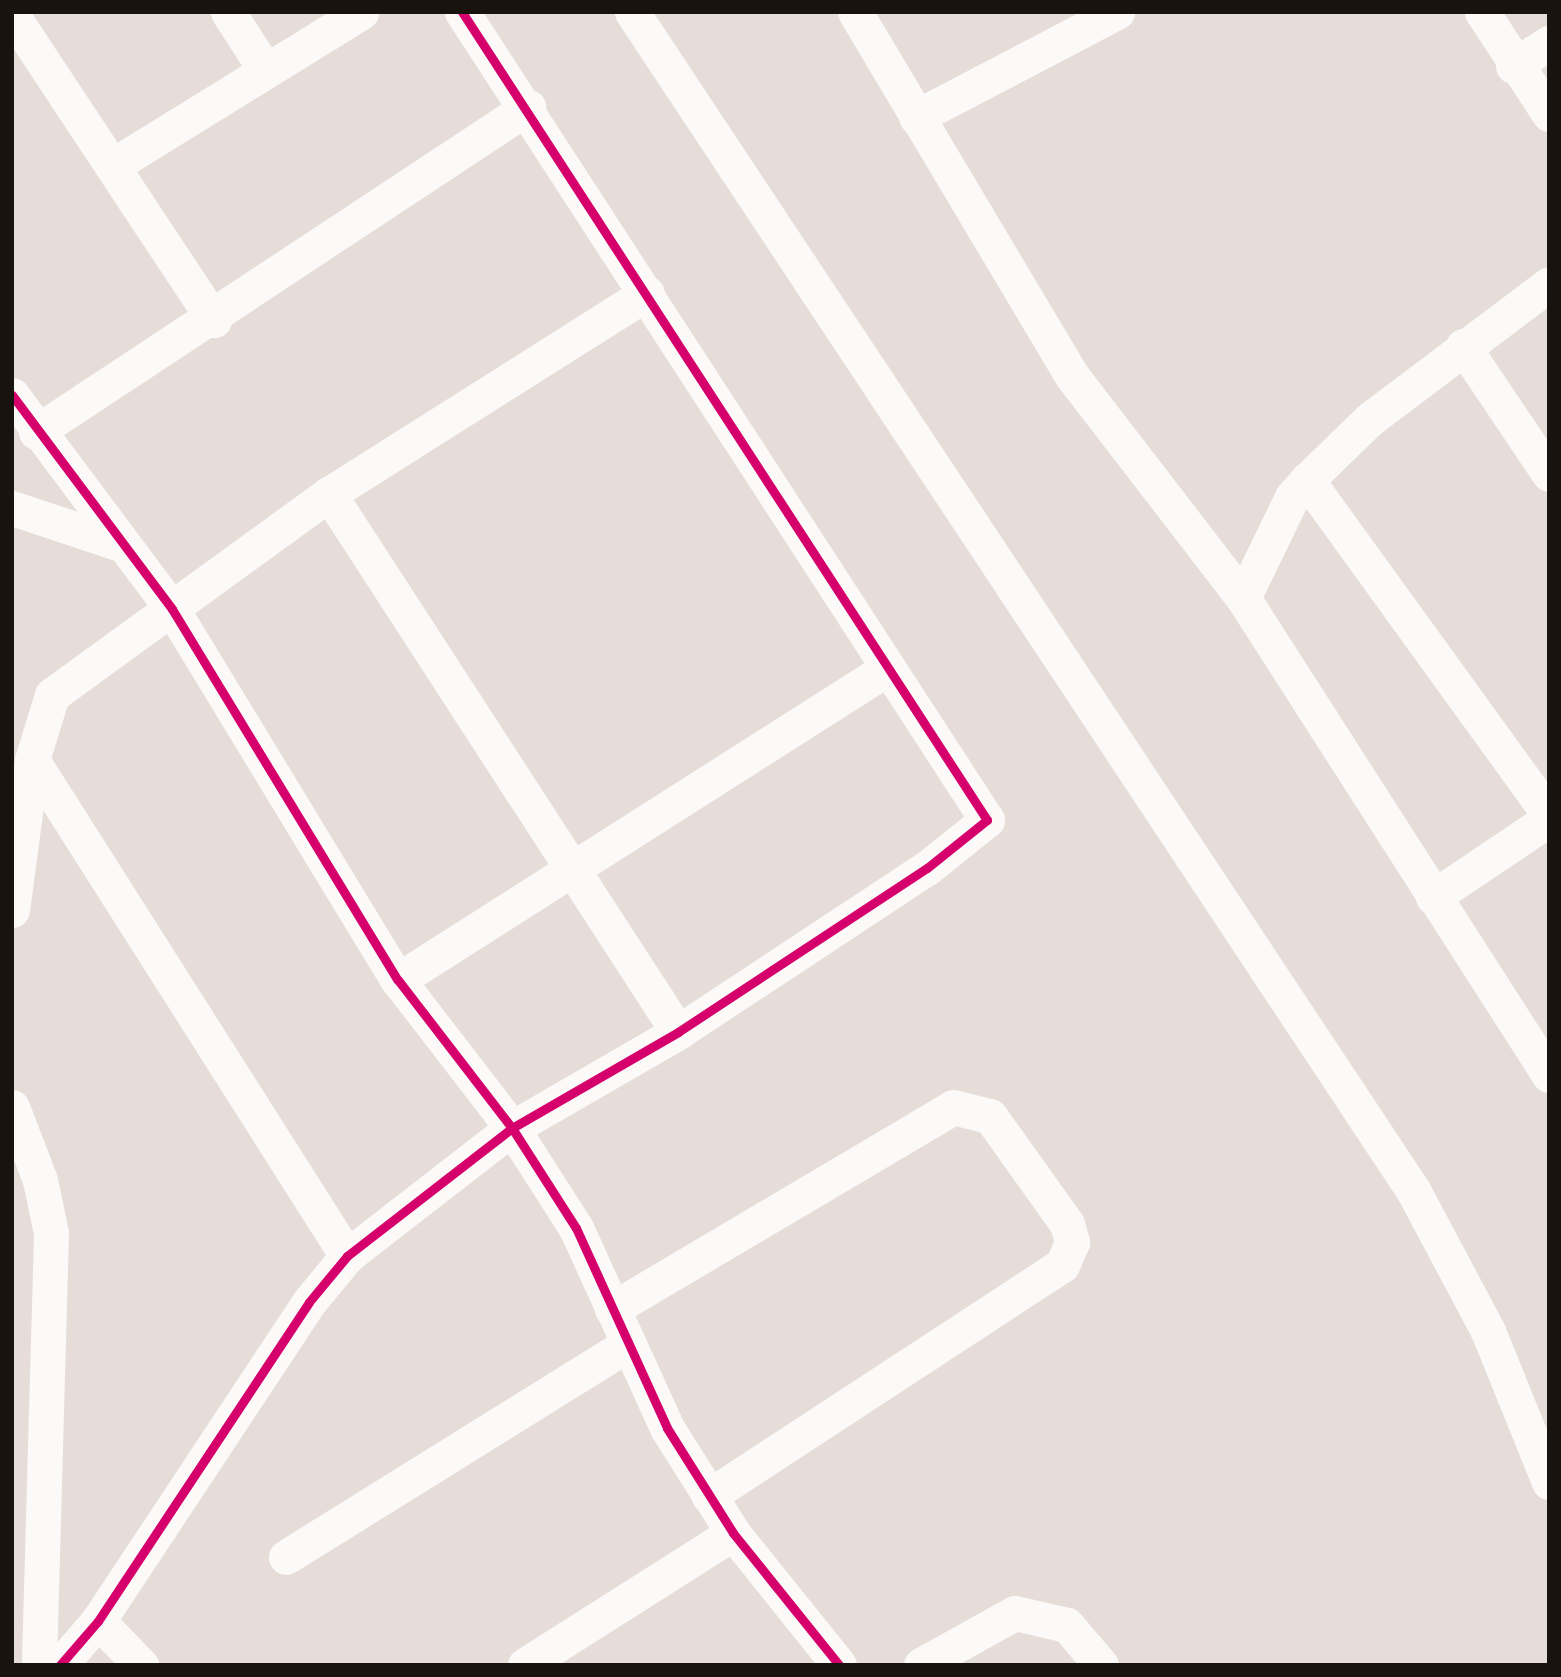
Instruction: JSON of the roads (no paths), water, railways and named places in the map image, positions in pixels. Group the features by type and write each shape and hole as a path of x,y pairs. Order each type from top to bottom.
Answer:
{"street":[{"path":"228,12 264,68"},
{"path":"112,166 264,68 361,12"},
{"path":"60,1665 98,1621 309,1302 347,1256 512,1128 678,1032 927,868 987,820 528,107 462,12"},
{"path":"632,12 1413,1190 1488,1331 1549,1482"},
{"path":"855,12 1072,376 1242,598 1547,1070"},
{"path":"916,117 1117,12"},
{"path":"1482,12 1513,66 1549,114"},
{"path":"12,15 214,320"},
{"path":"1513,66 1549,43"},
{"path":"36,432 214,320 528,107"},
{"path":"1242,598 1292,497 1307,480 1370,419 1463,346 1549,284"},
{"path":"12,910 32,760 52,695 329,494 647,293"},
{"path":"1463,346 1549,474"},
{"path":"12,395 36,432 172,609 398,980 512,1128 576,1228 667,1428 733,1532 839,1665"},
{"path":"1307,480 1549,817 1433,897"},
{"path":"329,494 678,1032"},
{"path":"12,508 123,545"},
{"path":"398,980 574,872 888,668"},
{"path":"32,760 347,1256"},
{"path":"12,1107 40,1180 51,1233 39,1665"},
{"path":"612,1309 953,1107 990,1116 1068,1224 1072,1242 1062,1265 709,1496"},
{"path":"286,1557 628,1344"},
{"path":"525,1665 733,1532"},
{"path":"920,1665 1015,1613 1067,1625 1101,1665"},
{"path":"98,1621 141,1665"}]}
